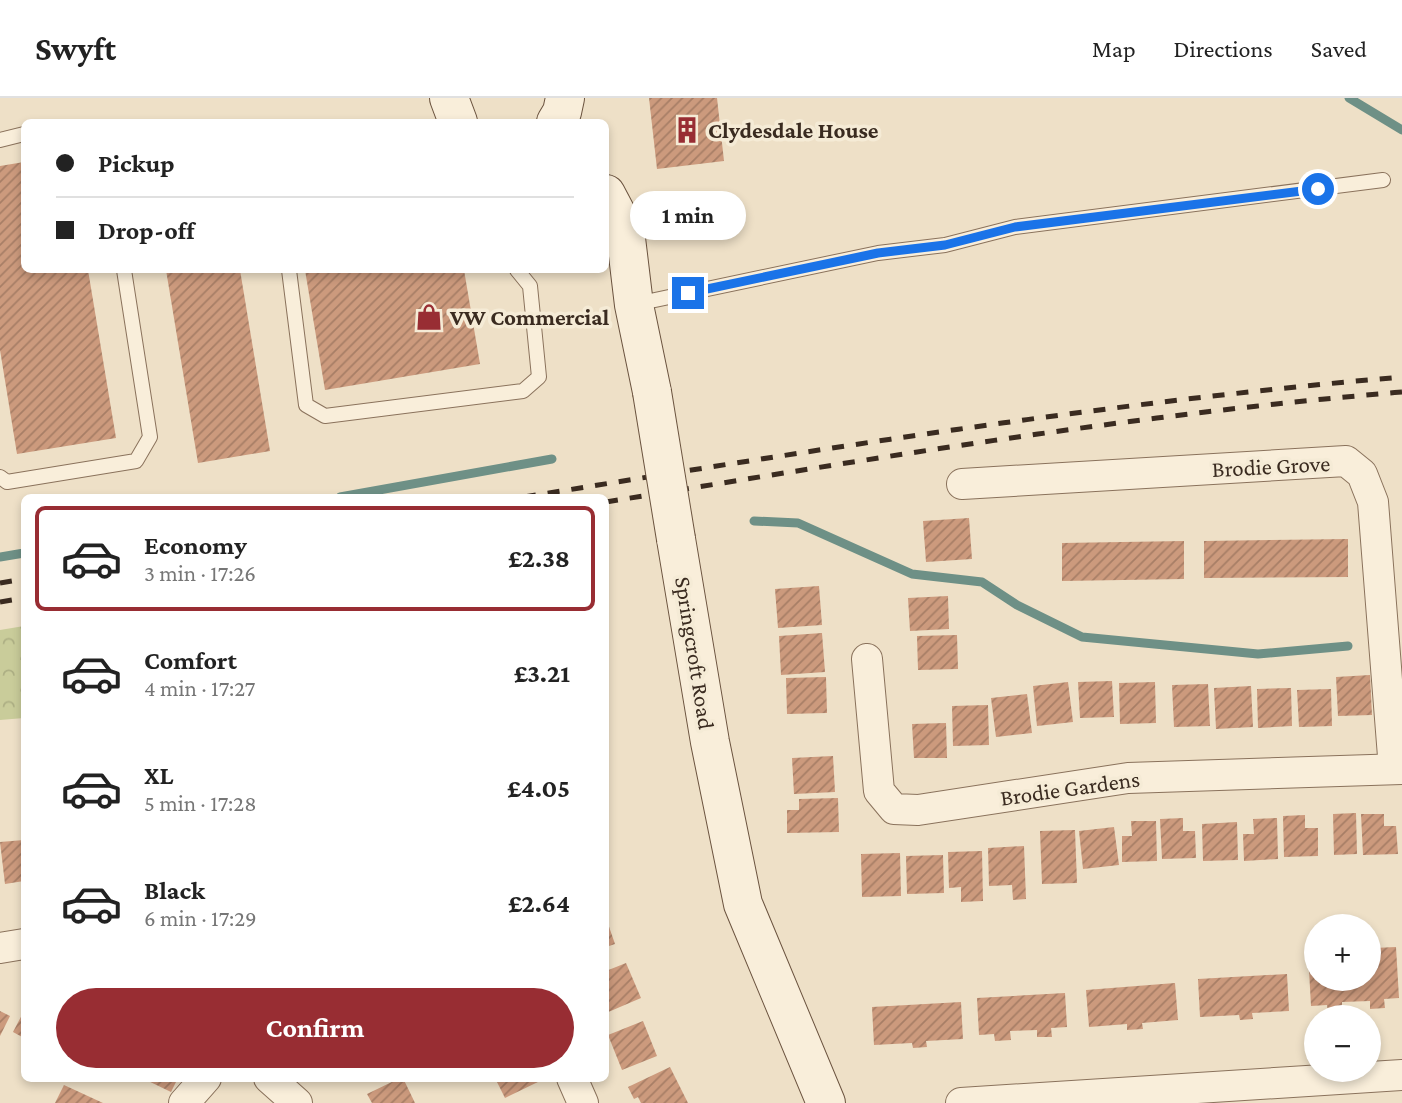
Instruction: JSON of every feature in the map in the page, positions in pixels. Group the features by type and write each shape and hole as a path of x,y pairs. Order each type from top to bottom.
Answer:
{"street":[{"path":"449,98 457,119"},
{"name":"Springcroft Road","path":"609,200 625,230 634,305 652,392 710,742 743,905 825,1103"},
{"name":"Brodie Grove","path":"962,484 1346,461 1362,474 1373,502 1398,769"},
{"name":"Brodie Gardens","path":"867,659 879,791 894,809 918,810 1128,778 1398,769"},
{"path":"0,948 21,944"},
{"path":"961,1103 1199,1095 1402,1075"},
{"path":"184,1103 202,1082"},
{"path":"273,1082 296,1103"},
{"path":"574,1082 583,1103"}],"lane":[{"path":"0,139 21,135"},
{"path":"634,305 878,253 945,245 1015,227 1383,180"},
{"path":"0,477 7,482 136,461 149,437 124,273"},
{"path":"289,273 306,405 324,416 523,391 539,377 530,286 519,273"}],"green space":[{"path":"21,626 21,718 0,720 0,630"}],"building":[{"name":"Clydesdale House","path":"649,98 717,98 724,161 657,169"},
{"path":"21,162 21,273 88,273 116,438 17,454 0,350 0,166"},
{"path":"166,273 240,273 270,451 198,463"},
{"path":"306,273 465,273 480,364 325,390"},
{"path":"969,518 972,559 926,562 923,521"},
{"path":"1348,539 1348,577 1204,578 1204,541"},
{"path":"1184,541 1184,579 1062,581 1062,543"},
{"path":"819,586 822,625 778,628 775,589"},
{"path":"948,596 949,629 910,631 908,598"},
{"path":"822,633 825,672 781,675 779,636"},
{"path":"957,635 958,669 918,670 917,636"},
{"path":"1370,675 1372,715 1338,716 1336,677"},
{"path":"826,677 827,713 787,714 786,678"},
{"path":"1112,681 1114,717 1080,718 1078,682"},
{"path":"1068,682 1073,722 1037,726 1033,686"},
{"path":"1155,682 1156,723 1120,724 1119,683"},
{"path":"1208,684 1210,726 1174,727 1172,685"},
{"path":"1251,686 1253,727 1216,729 1214,688"},
{"path":"1291,688 1292,726 1258,728 1257,689"},
{"path":"1331,689 1332,726 1299,727 1297,690"},
{"path":"1027,694 1032,733 996,737 991,698"},
{"path":"988,705 989,745 953,746 952,706"},
{"path":"946,723 947,758 914,758 912,724"},
{"path":"833,756 835,792 794,794 792,758"},
{"path":"838,798 839,832 787,833 787,810 799,810 799,799"},
{"path":"1356,813 1357,854 1334,855 1333,814"},
{"path":"1361,814 1384,814 1384,826 1396,826 1398,854 1363,855"},
{"path":"1305,815 1305,828 1318,828 1318,856 1284,857 1283,816"},
{"path":"1183,818 1183,831 1195,831 1196,858 1162,859 1160,819"},
{"path":"1277,818 1278,859 1244,861 1243,834 1254,834 1253,819"},
{"path":"1131,821 1156,821 1157,861 1122,862 1122,836 1132,836"},
{"path":"1237,822 1238,860 1203,861 1202,824"},
{"path":"1114,827 1119,865 1083,869 1079,831"},
{"path":"1075,830 1077,883 1042,884 1040,831"},
{"path":"21,840 21,881 5,884 0,842"},
{"path":"1024,846 1026,899 1013,900 1012,885 989,886 988,848"},
{"path":"982,851 983,901 961,902 961,887 949,888 948,852"},
{"path":"900,853 901,896 862,897 861,854"},
{"path":"943,855 944,893 907,894 906,856"},
{"path":"609,927 615,944 609,946"},
{"path":"1396,947 1399,998 1384,999 1385,1008 1381,1008 1381,1005 1370,1005 1370,1001 1311,1005 1310,991 1381,991 1381,948"},
{"path":"626,963 641,998 609,1012 609,970"},
{"path":"1287,974 1289,1011 1252,1013 1253,1019 1240,1020 1239,1015 1200,1017 1198,979"},
{"path":"1175,983 1178,1020 1142,1023 1143,1029 1127,1030 1127,1024 1089,1027 1086,990"},
{"path":"1065,993 1067,1027 1051,1028 1052,1037 1037,1037 1037,1030 1010,1031 1011,1040 995,1041 994,1034 979,1035 977,998"},
{"path":"961,1002 963,1039 926,1041 927,1047 913,1048 912,1043 874,1045 872,1007"},
{"path":"0,1011 10,1016 0,1036"},
{"path":"21,1017 21,1036 13,1032"},
{"path":"643,1021 657,1056 622,1070 609,1035"},
{"path":"670,1067 688,1103 641,1103 638,1097 634,1099 628,1087"},
{"path":"150,1082 176,1082 171,1092"},
{"path":"392,1082 405,1082 415,1103 372,1103 367,1094"},
{"path":"497,1082 538,1082 505,1098"},
{"path":"64,1085 103,1103 55,1103"}],"waterway":[{"path":"1349,98 1402,130"},
{"path":"357,494 552,459"},
{"path":"754,521 798,523 912,574 982,582 1017,605 1082,637 1258,654 1348,646"},
{"path":"0,557 21,554"}],"railway":[{"path":"543,494 852,445 1072,414 1292,387 1402,377"},
{"path":"609,502 1102,425 1402,392"},
{"path":"0,583 21,580"},
{"path":"0,602 21,598"}],"place":[{"name":"Clydesdale House","path":"687,130"},
{"name":"VW Commercial","path":"429,317"}],"route":[{"path":"688,293 878,253 945,245 1015,227 1318,189"}]}
